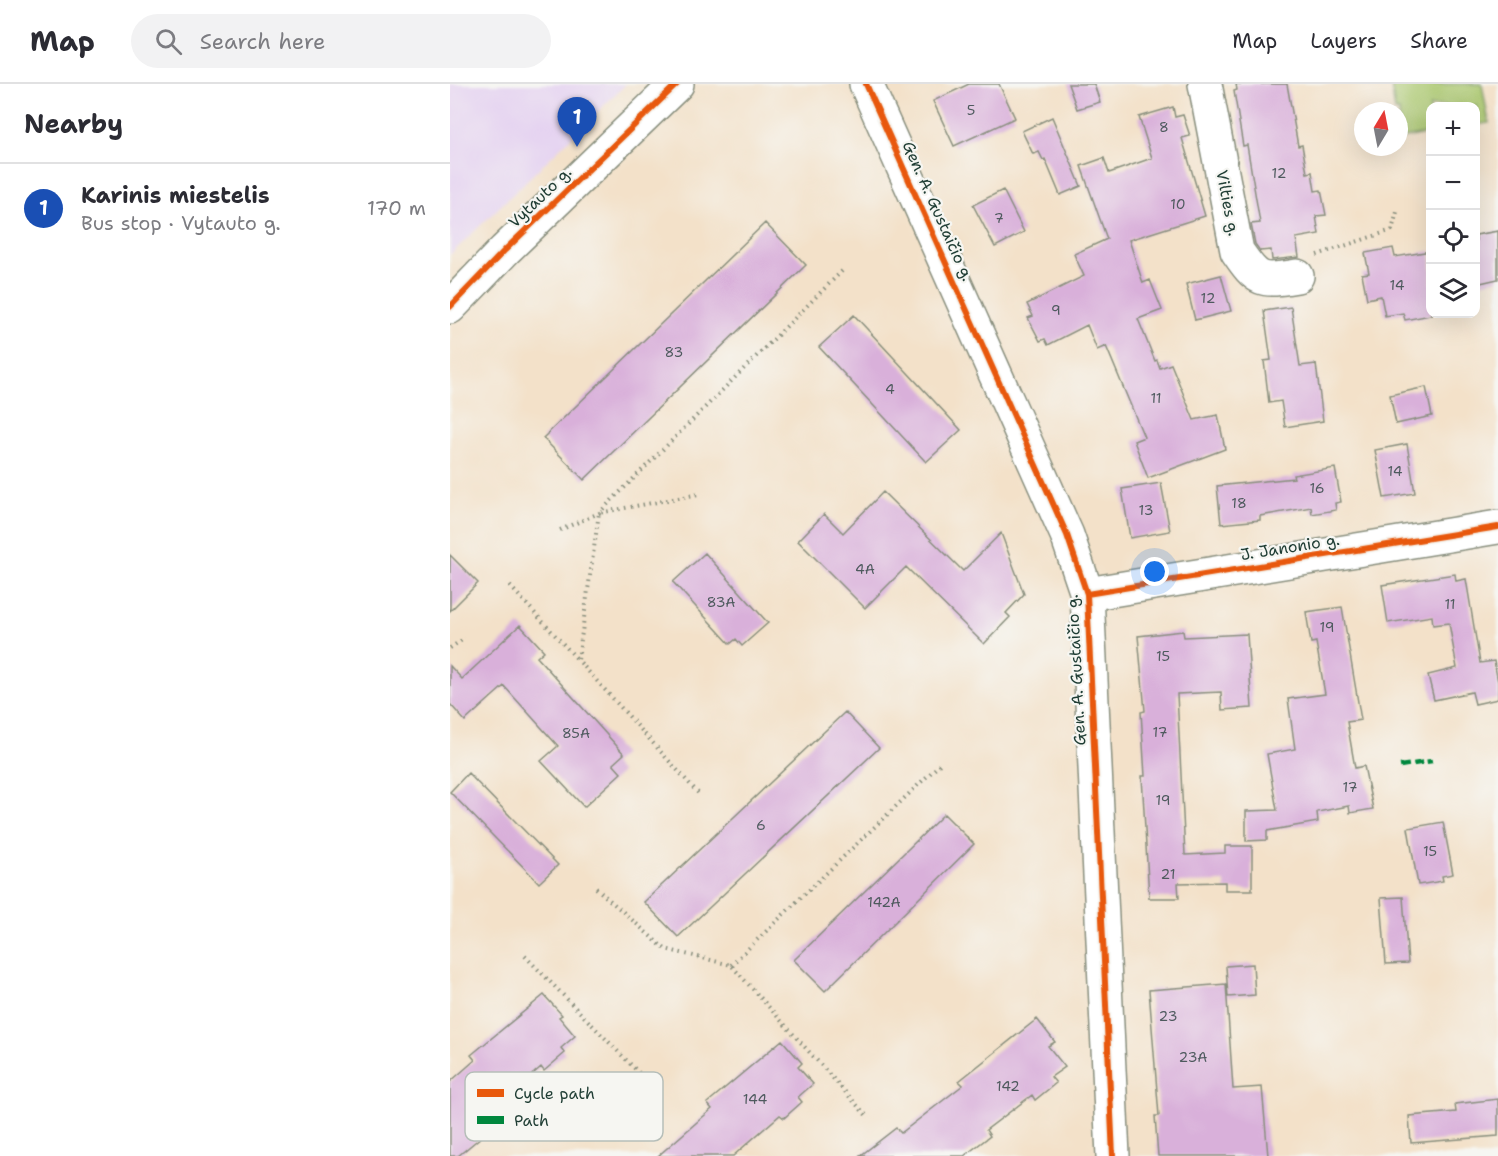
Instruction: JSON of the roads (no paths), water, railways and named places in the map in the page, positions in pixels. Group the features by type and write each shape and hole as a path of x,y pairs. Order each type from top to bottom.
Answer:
{"street":[{"name":"Vytauto g.","path":"450,307 505,250 677,84"},
{"name":"Gen. A. Gustaičio g.","path":"866,84 1068,535 1087,594 1113,1156"},
{"name":"Vilties g.","path":"1205,84 1237,251 1252,274 1270,280 1297,276"},
{"name":"J. Janonio g.","path":"1087,594 1498,527"}],"place":[{"name":"Karinis miestelis","path":"577,147"}]}
